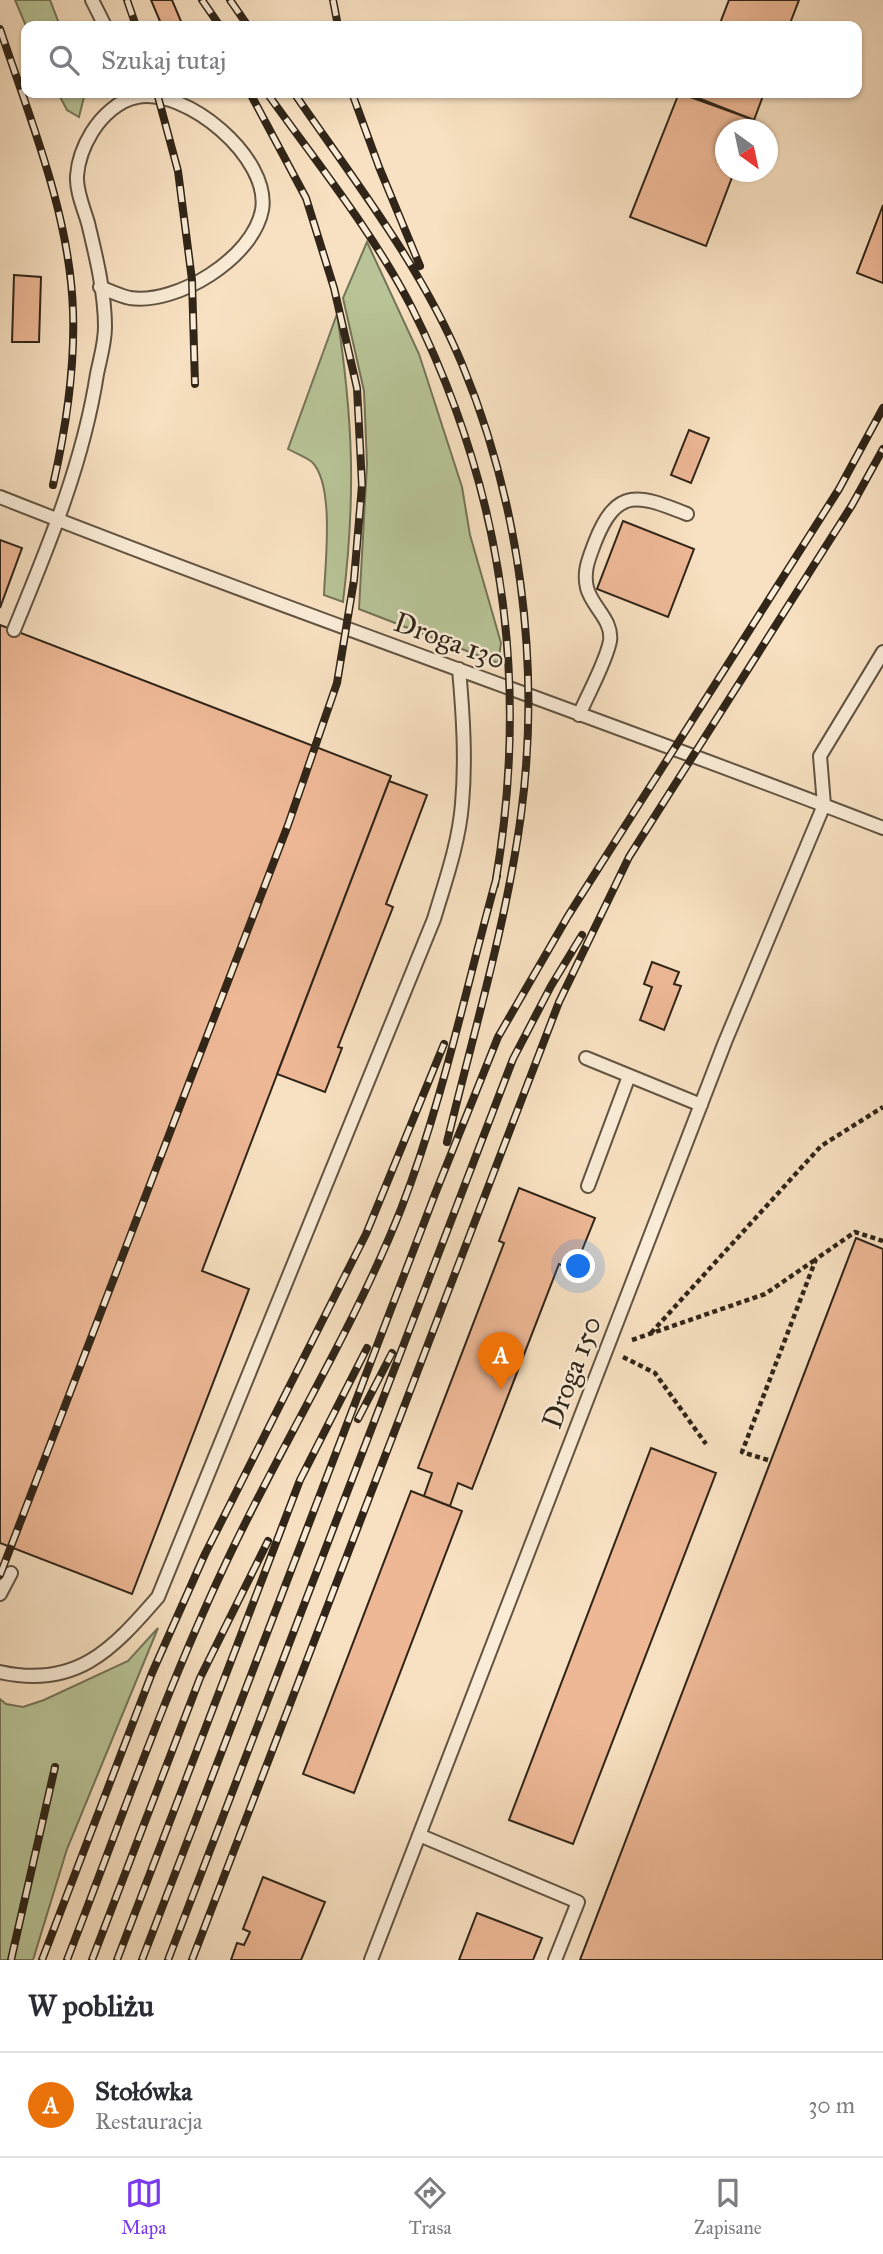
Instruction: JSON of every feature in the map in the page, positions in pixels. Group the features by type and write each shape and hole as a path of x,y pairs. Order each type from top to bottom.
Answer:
{"lane":[{"path":"92,0 102,21"},
{"path":"13,631 59,520 90,421 105,328 96,255 77,179 80,157 92,131 113,108 131,98"},
{"path":"100,288 131,298 160,296 192,287 222,266 247,239 262,209 257,176 240,149 215,124 192,110 157,98"},
{"name":"Droga 130","path":"0,497 221,584 459,669 883,828"},
{"path":"579,715 610,640 609,623 595,607 587,588 585,568 603,522 622,502 633,498 646,498 687,514"},
{"path":"824,805 820,756 883,652"},
{"path":"0,1672 40,1679 82,1667 125,1634 158,1597 434,919 452,860 462,806 465,742 459,669"},
{"name":"Droga 150","path":"371,1960 701,1105 824,805"},
{"path":"586,1058 701,1105"},
{"path":"588,1186 629,1076"},
{"path":"0,1594 11,1573"},
{"path":"419,1835 578,1902 555,1960"}],"path":[{"path":"651,1333 821,1146 883,1107"},
{"path":"606,1349 765,1294 855,1232 883,1241"},
{"path":"768,1460 741,1452 816,1259"},
{"path":"606,1349 655,1373 706,1444"}],"green space":[{"path":"15,0 50,0 58,21 24,21"},
{"path":"61,98 84,98 79,117 67,110"},
{"path":"367,242 419,354 462,487 470,535 501,643 498,663 359,609 367,464 364,391 343,298"},
{"path":"337,314 347,388 351,458 350,527 343,602 324,595 327,526 324,488 319,473 312,462 288,449"},
{"path":"158,1628 67,1849 33,1960 0,1960 0,1699 6,1704 23,1707 44,1700 128,1661"}],"building":[{"path":"151,0 172,0 181,21 160,21"},
{"path":"729,0 799,0 791,21 721,21"},
{"path":"677,98 693,98 751,119 715,119 715,182 730,182 706,246 630,217"},
{"path":"698,98 762,98 754,119 751,119"},
{"path":"883,205 883,283 857,273"},
{"path":"14,275 41,277 39,342 12,342"},
{"path":"689,430 709,438 691,483 671,475"},
{"path":"623,521 694,549 668,617 597,589"},
{"path":"0,540 22,548 0,608"},
{"path":"0,625 391,776 202,1271 249,1289 132,1594 0,1543"},
{"path":"389,781 427,795 386,904 393,907 338,1047 342,1048 325,1092 277,1074"},
{"path":"652,962 679,972 674,984 681,986 664,1030 640,1020 652,987 644,984"},
{"path":"519,1188 595,1218 574,1270 559,1264 472,1489 458,1483 450,1506 424,1496 432,1473 418,1468 504,1243 499,1241"},
{"path":"856,1238 883,1249 883,1960 580,1960"},
{"path":"651,1448 716,1473 573,1844 509,1820"},
{"path":"411,1491 462,1511 354,1793 303,1774"},
{"path":"263,1877 325,1902 301,1960 231,1960 237,1943 244,1945 250,1932 243,1929"},
{"path":"477,1913 542,1938 533,1960 459,1960"}],"railway":[{"path":"127,0 134,21"},
{"path":"202,0 217,21"},
{"path":"230,0 245,21"},
{"path":"333,0 337,21"},
{"path":"0,29 21,91"},
{"path":"23,98 47,168 65,239 73,311 71,377 66,420 53,485"},
{"path":"158,98 178,171 192,280 195,384"},
{"path":"0,1575 288,825 337,683 354,580 362,485 357,388 334,288 306,198 253,98"},
{"path":"271,98 344,198 397,280 443,377 469,448 488,518 501,590 508,663 510,736 505,810 495,885"},
{"path":"298,98 407,258 462,364 499,472 521,585 528,701 527,758 521,815 498,939 447,1142"},
{"path":"354,98 420,266"},
{"path":"142,1960 435,1194 498,1037 568,916 839,489 883,408"},
{"path":"192,1960 559,1002 629,857 852,505 883,449"},
{"path":"67,1960 161,1713 202,1615 246,1522 361,1300 401,1209 442,1085 497,876"},
{"path":"168,1960 513,1059 551,986 582,935"},
{"path":"42,1960 152,1673 205,1554 366,1234 444,1044"},
{"path":"117,1960 300,1480 367,1348"},
{"path":"358,1419 392,1353"},
{"path":"92,1960 200,1678 268,1541"},
{"path":"11,1960 55,1767"}],"place":[{"name":"Stołówka","path":"501,1390"}]}
